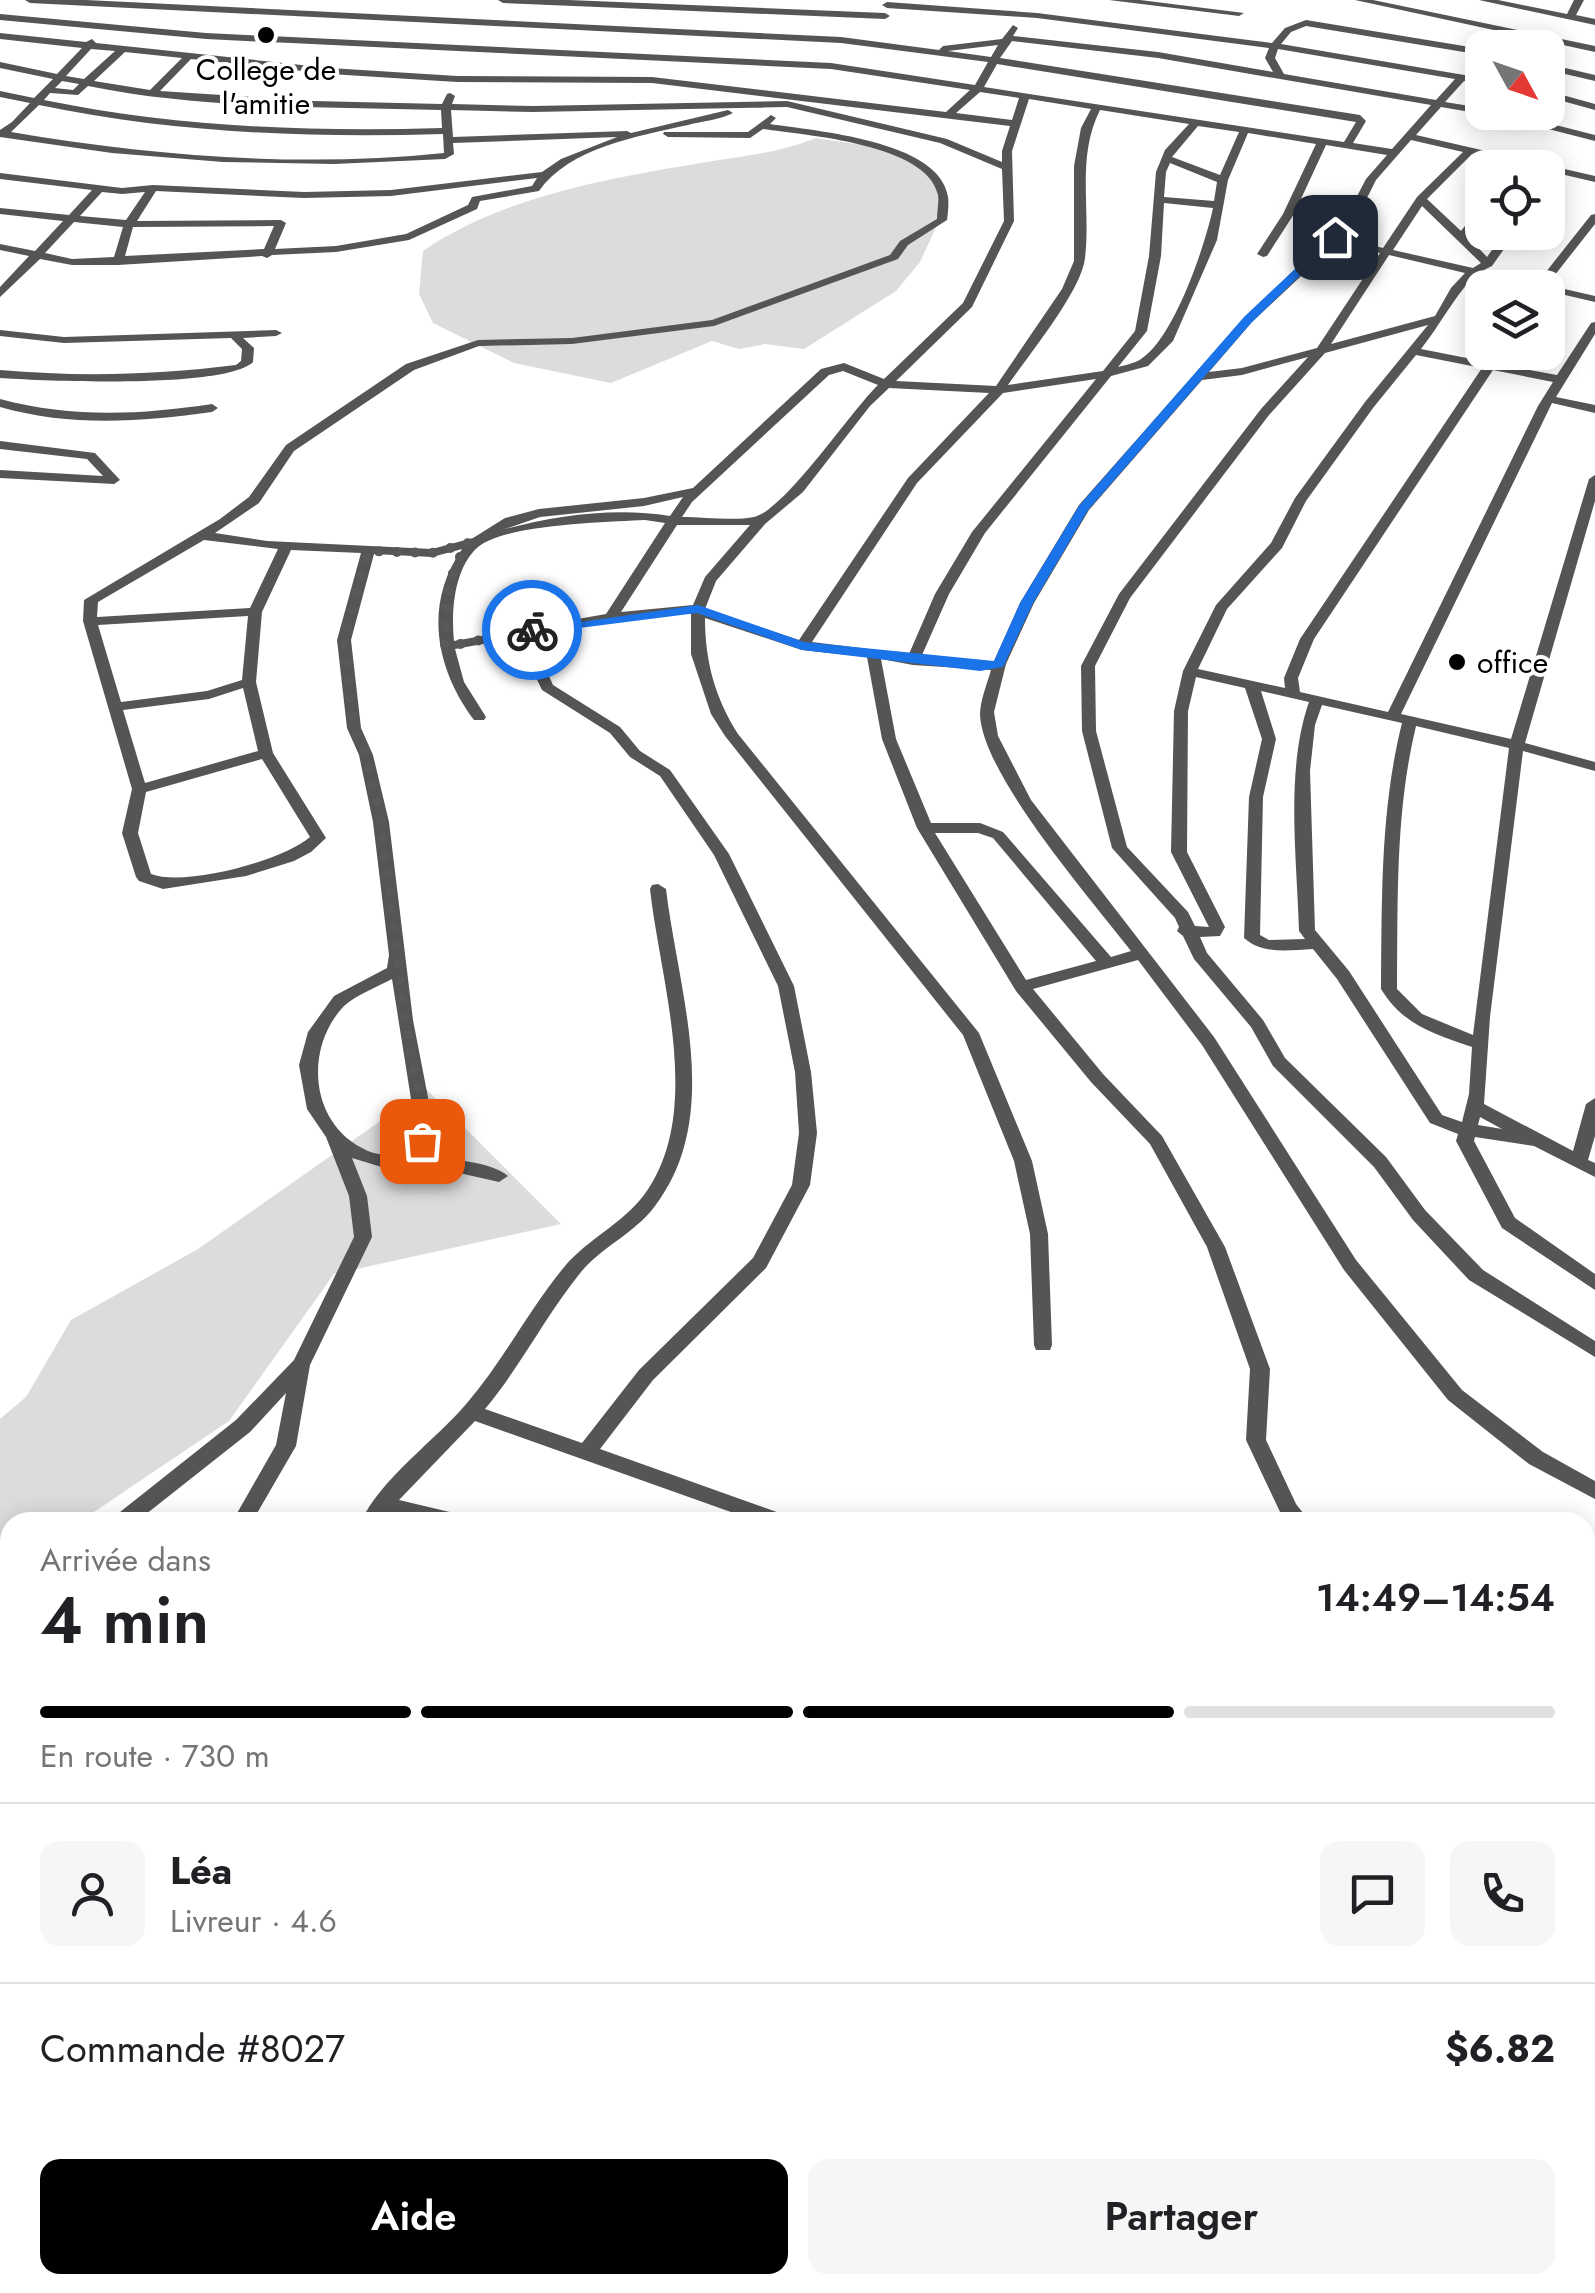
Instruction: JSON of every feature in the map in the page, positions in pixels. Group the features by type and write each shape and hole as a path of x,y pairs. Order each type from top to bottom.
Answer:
{"street":[{"path":"30,0 623,27 865,43 1356,117 1361,121 1347,145"},
{"path":"504,0 1022,6 1465,78"},
{"path":"1114,0 1239,12"},
{"path":"1360,0 1595,49"},
{"path":"1484,0 1595,22"},
{"path":"1570,17 1579,0"},
{"path":"598,79 638,2"},
{"path":"1158,55 1176,3"},
{"path":"744,61 764,5"},
{"path":"950,114 978,88 1008,39 1022,6"},
{"path":"865,43 887,7"},
{"path":"152,94 230,11"},
{"path":"0,17 206,36 831,66 1396,153"},
{"path":"1279,74 1270,58 1290,26 1316,23 1465,49"},
{"path":"1,133 107,29"},
{"path":"0,36 330,71 457,79 598,79 728,86 1012,123"},
{"path":"920,52 1008,39 1158,55 1465,107"},
{"path":"1223,94 1247,42"},
{"path":"313,104 347,44"},
{"path":"831,66 889,47"},
{"path":"46,90 72,94 121,51"},
{"path":"0,65 152,94 313,104 784,106 841,113 933,139 1005,167"},
{"path":"1228,82 1253,70"},
{"path":"1565,71 1595,78"},
{"path":"1462,77 1412,137 1370,179 1346,227 1248,320 1074,521 1027,603 988,697 992,736 1032,813 1208,1041 1278,1157 1393,1324 1455,1395 1495,1429 1595,1491"},
{"path":"1,133 128,154 377,161 444,156 449,154 446,106 457,79"},
{"path":"0,94 152,122 447,136 744,136 763,126 784,106"},
{"path":"1025,96 1012,123 1005,167 1009,221 968,305 849,422 800,489 760,521 710,580 698,609 701,664 718,714 732,736 971,1033 1022,1161 1039,1234 1043,1345"},
{"path":"1565,99 1595,107"},
{"path":"962,103 970,117"},
{"path":"314,130 340,104"},
{"path":"0,176 98,189 304,195 367,182 490,182 540,175 563,161 642,134 746,110 784,106"},
{"path":"802,646 912,481 999,390 1056,310 1080,264 1079,166 1086,128 1097,106"},
{"path":"933,139 954,124 994,120"},
{"path":"913,661 942,594 979,532 1054,435 1110,373 1142,328 1166,158 1197,121"},
{"path":"287,546 254,612 249,682 266,753 318,838 310,848 243,871 163,884 144,877 130,833 138,789 90,621 91,600 102,589 204,536 254,500 290,448 410,367 478,342 572,340 718,322 894,257 904,243 942,220 945,206 940,191 919,163 884,146 763,126"},
{"path":"611,617 698,491 826,372 849,368 887,384 999,390 1110,373 1144,362 1167,340 1212,240 1223,180 1244,129"},
{"path":"272,160 288,130"},
{"path":"1561,130 1595,138"},
{"path":"1412,137 1470,150"},
{"path":"1263,254 1283,229 1293,199 1323,141"},
{"path":"1465,155 1422,199 1322,348 1265,412 1124,596 1088,666 1089,732 1119,845 1182,916 1185,931 1257,1024 1279,1062 1380,1162 1451,1252 1476,1274 1595,1350"},
{"path":"1166,158 1223,180"},
{"path":"367,182 377,161"},
{"path":"1565,171 1595,178"},
{"path":"0,247 72,262 118,262 267,255 391,242 473,207 476,200 535,189 540,175"},
{"path":"490,182 494,197"},
{"path":"118,262 129,224 153,188"},
{"path":"2,289 98,189"},
{"path":"1422,199 1462,237 1481,267"},
{"path":"1161,200 1220,205"},
{"path":"0,212 129,224 281,223 267,255"},
{"path":"1556,270 1595,217"},
{"path":"214,258 224,224"},
{"path":"1346,227 1365,244 1388,252 1490,270"},
{"path":"1462,237 1465,233"},
{"path":"1185,931 1214,932 1218,927 1179,852 1182,712 1190,671 1221,608 1277,545 1300,501 1439,319 1456,290 1496,250"},
{"path":"1565,292 1595,299"},
{"path":"1202,376 1242,371 1439,319"},
{"path":"1480,1044 1401,1010 1389,989 1391,841 1401,718 1548,399 1595,325"},
{"path":"0,333 64,340 276,333"},
{"path":"0,374 43,378 156,377 240,368 247,362 248,348 235,336"},
{"path":"1412,351 1465,356"},
{"path":"1293,693 1291,678 1308,639 1489,370"},
{"path":"1531,370 1559,379"},
{"path":"1548,399 1595,409"},
{"path":"3,407 134,417 212,408"},
{"path":"0,446 91,456 114,480 0,474"},
{"path":"1595,479 1517,745 1480,1044 1476,1107 1466,1130 1466,1145 1508,1223 1595,1282"},
{"path":"479,717 457,688 445,647 447,593 455,562 469,543 487,529 556,510 639,504 698,491"},
{"path":"204,536 287,546 432,553 544,524 645,516 675,522 760,521"},
{"path":"368,551 344,640 354,728 366,755 381,822 423,1118 415,1165"},
{"path":"445,647 611,617 698,609 802,646 980,668 999,664"},
{"path":"90,621 254,612"},
{"path":"538,629 536,664 547,688 615,730 634,754 665,773 721,854 786,986 803,1072 808,1133 802,1186 760,1263 646,1375 587,1450"},
{"path":"874,657 889,739 925,828 1022,987 1097,1078 1156,1140 1216,1247 1260,1369 1256,1440 1291,1512"},
{"path":"1190,671 1517,745 1595,767"},
{"path":"116,707 209,695 249,682"},
{"path":"1251,683 1270,740 1256,797 1252,938 1267,945 1314,944"},
{"path":"1317,698 1308,725 1303,771 1307,846 1303,911 1314,944 1344,978 1434,1117 1466,1130 1538,1140"},
{"path":"138,789 266,753"},
{"path":"925,828 980,828 998,834 1108,964"},
{"path":"379,1512 472,1412 546,1302 584,1256 634,1217 655,1194 673,1158 681,1120 682,1071 674,970 661,924 658,889"},
{"path":"248,1512 286,1446 301,1364 338,1286 355,1262 363,1237 358,1196 334,1136 316,1109 307,1065 316,1032 340,1000 395,971 397,947"},
{"path":"1022,987 1140,954"},
{"path":"1476,1107 1587,1167 1595,1104"},
{"path":"334,1136 356,1153 415,1165 446,1164 499,1176"},
{"path":"135,1512 243,1426 301,1364"},
{"path":"472,1412 753,1512"}],"shaded area":[{"path":"816,138 889,149 932,174 938,188 938,223 920,262 896,291 804,349 765,344 739,349 712,341 611,383 514,363 433,323 419,294 423,251 485,217 589,184 771,151"},
{"path":"426,1089 561,1224 334,1274 229,1421 94,1512 0,1512 0,1419 26,1397 71,1320 198,1249"}],"way so far":[{"path":"422,1141 423,1118 405,1020 381,822 366,755 354,728 344,640 368,551 432,553 469,543 455,562 447,593 445,647 532,630"}],"place":[{"name":"College de l'amitie","path":"266,35"},
{"name":"office","path":"1457,662"}],"route":[{"path":"532,630 673,609 698,609 802,646 980,668 999,664 1027,603 1084,508 1248,320 1335,237"}]}
